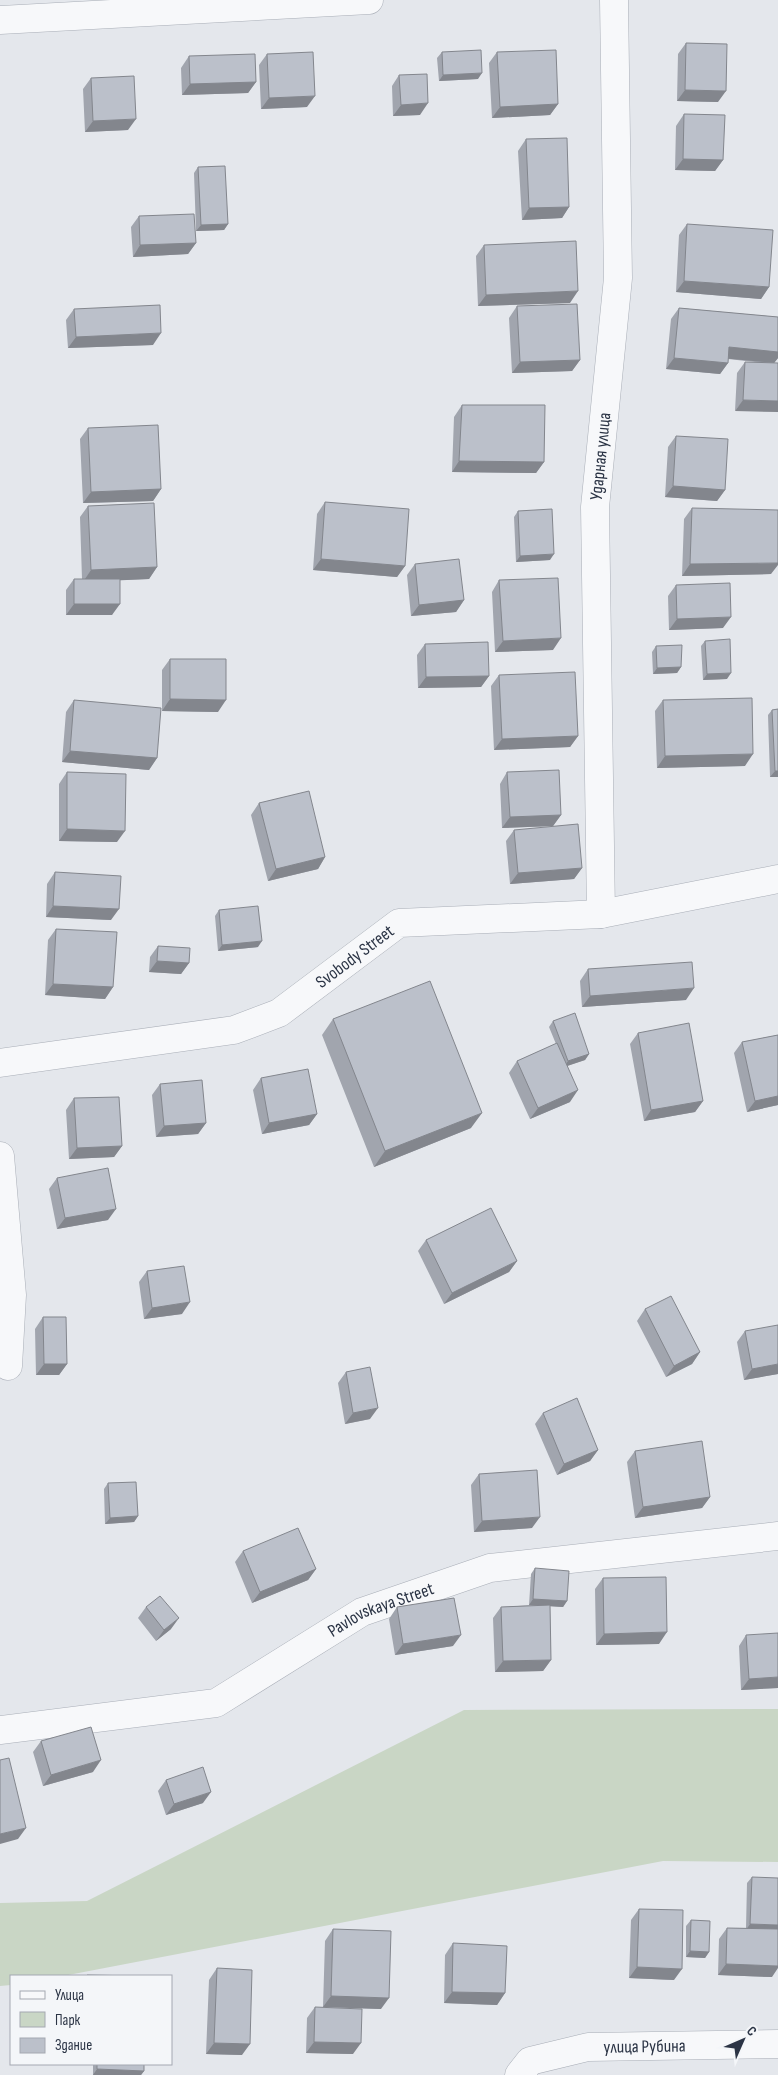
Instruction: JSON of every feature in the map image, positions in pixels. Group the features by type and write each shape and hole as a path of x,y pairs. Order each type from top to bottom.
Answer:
{"street":[{"path":"0,20 369,0"},
{"name":"Ударная улица","path":"601,914 595,507 618,278 614,0"},
{"name":"Svobody Street","path":"0,1063 234,1030 279,1013 398,923 601,914 778,879"},
{"path":"0,1156 12,1295 8,1366"},
{"name":"Pavlovskaya Street","path":"0,1730 216,1703 362,1612 490,1568 778,1536"},
{"name":"улица Рубина","path":"519,2075 530,2061 588,2047 778,2044"}],"green space":[{"path":"778,1709 778,1862 663,1861 68,1975 10,1975 10,1985 0,1986 0,1903 87,1901 464,1710"}],"building":[{"path":"686,43 727,44 726,91 685,90"},
{"path":"481,50 482,73 443,75 442,52"},
{"path":"556,50 558,104 500,107 497,52"},
{"path":"313,52 315,96 269,98 267,54"},
{"path":"255,54 256,82 190,84 189,56"},
{"path":"427,74 428,103 401,105 399,75"},
{"path":"134,76 136,119 93,121 91,78"},
{"path":"684,114 725,115 723,160 683,159"},
{"path":"567,138 569,207 529,208 526,139"},
{"path":"225,166 228,224 201,225 198,167"},
{"path":"194,214 196,243 140,245 139,216"},
{"path":"687,224 773,230 769,287 684,281"},
{"path":"576,241 578,291 486,295 484,245"},
{"path":"577,304 580,360 520,362 517,306"},
{"path":"160,305 161,333 76,337 74,309"},
{"path":"679,308 778,317 778,352 729,347 728,363 674,358"},
{"path":"745,362 778,363 778,401 743,400"},
{"path":"462,405 545,405 544,462 459,461"},
{"path":"158,425 161,489 91,492 88,428"},
{"path":"676,436 728,439 725,490 673,486"},
{"path":"325,502 409,509 405,566 321,559"},
{"path":"154,503 157,567 91,570 88,506"},
{"path":"692,508 778,510 778,563 690,564"},
{"path":"552,509 554,554 520,556 518,511"},
{"path":"459,559 464,600 419,605 415,564"},
{"path":"558,578 561,638 503,641 499,580"},
{"path":"74,579 120,579 120,604 74,604"},
{"path":"730,583 731,617 677,619 676,585"},
{"path":"730,639 731,673 707,674 705,641"},
{"path":"488,642 489,676 426,677 425,644"},
{"path":"682,645 681,667 657,668 656,646"},
{"path":"170,659 226,659 226,700 170,699"},
{"path":"575,672 578,736 502,739 499,675"},
{"path":"752,698 753,754 665,756 663,700"},
{"path":"74,700 161,708 157,758 70,751"},
{"path":"778,709 778,771 775,771 772,710"},
{"path":"559,770 561,815 510,817 507,772"},
{"path":"67,772 126,774 125,831 67,829"},
{"path":"309,791 325,857 276,869 259,803"},
{"path":"578,824 582,868 518,873 514,830"},
{"path":"55,872 121,876 119,909 53,906"},
{"path":"258,906 262,941 222,945 219,910"},
{"path":"56,929 117,932 113,987 53,984"},
{"path":"158,946 190,948 189,963 157,961"},
{"path":"692,962 694,988 590,996 588,969"},
{"path":"430,981 482,1113 385,1151 333,1019"},
{"path":"575,1013 589,1054 568,1061 553,1021"},
{"path":"689,1023 703,1101 651,1110 638,1033"},
{"path":"778,1035 778,1096 755,1101 742,1042"},
{"path":"557,1043 578,1090 538,1108 517,1061"},
{"path":"308,1069 317,1114 269,1123 261,1078"},
{"path":"202,1080 206,1123 164,1126 160,1084"},
{"path":"119,1097 122,1146 77,1148 74,1098"},
{"path":"108,1168 116,1209 65,1218 57,1178"},
{"path":"491,1208 517,1261 452,1293 426,1240"},
{"path":"184,1266 190,1302 152,1308 147,1271"},
{"path":"671,1296 700,1352 674,1366 645,1309"},
{"path":"43,1317 66,1317 67,1364 44,1364"},
{"path":"778,1325 778,1364 752,1369 745,1331"},
{"path":"370,1367 378,1408 353,1413 346,1372"},
{"path":"577,1398 598,1450 564,1464 543,1413"},
{"path":"702,1441 710,1497 643,1507 635,1451"},
{"path":"537,1470 540,1517 482,1521 479,1474"},
{"path":"136,1482 138,1516 110,1518 108,1483"},
{"path":"298,1528 316,1569 260,1592 243,1551"},
{"path":"535,1568 569,1571 567,1601 533,1599"},
{"path":"666,1577 667,1632 604,1634 603,1578"},
{"path":"160,1596 179,1618 164,1630 146,1607"},
{"path":"454,1598 461,1635 403,1644 397,1607"},
{"path":"550,1605 551,1660 503,1661 501,1607"},
{"path":"778,1633 778,1677 749,1679 746,1635"},
{"path":"91,1727 101,1760 51,1775 41,1741"},
{"path":"9,1758 26,1828 0,1834 0,1760"},
{"path":"203,1767 211,1792 174,1804 166,1780"},
{"path":"752,1877 778,1878 778,1925 750,1924"},
{"path":"639,1909 683,1910 682,1969 637,1967"},
{"path":"691,1920 710,1921 709,1952 690,1951"},
{"path":"727,1928 778,1929 778,1966 726,1964"},
{"path":"333,1929 391,1931 389,1998 331,1996"},
{"path":"453,1943 507,1946 505,1993 452,1992"},
{"path":"217,1968 252,1970 250,2044 214,2043"},
{"path":"315,2007 362,2009 361,2043 314,2042"},
{"path":"97,2065 144,2065 144,2071 97,2069"}]}
